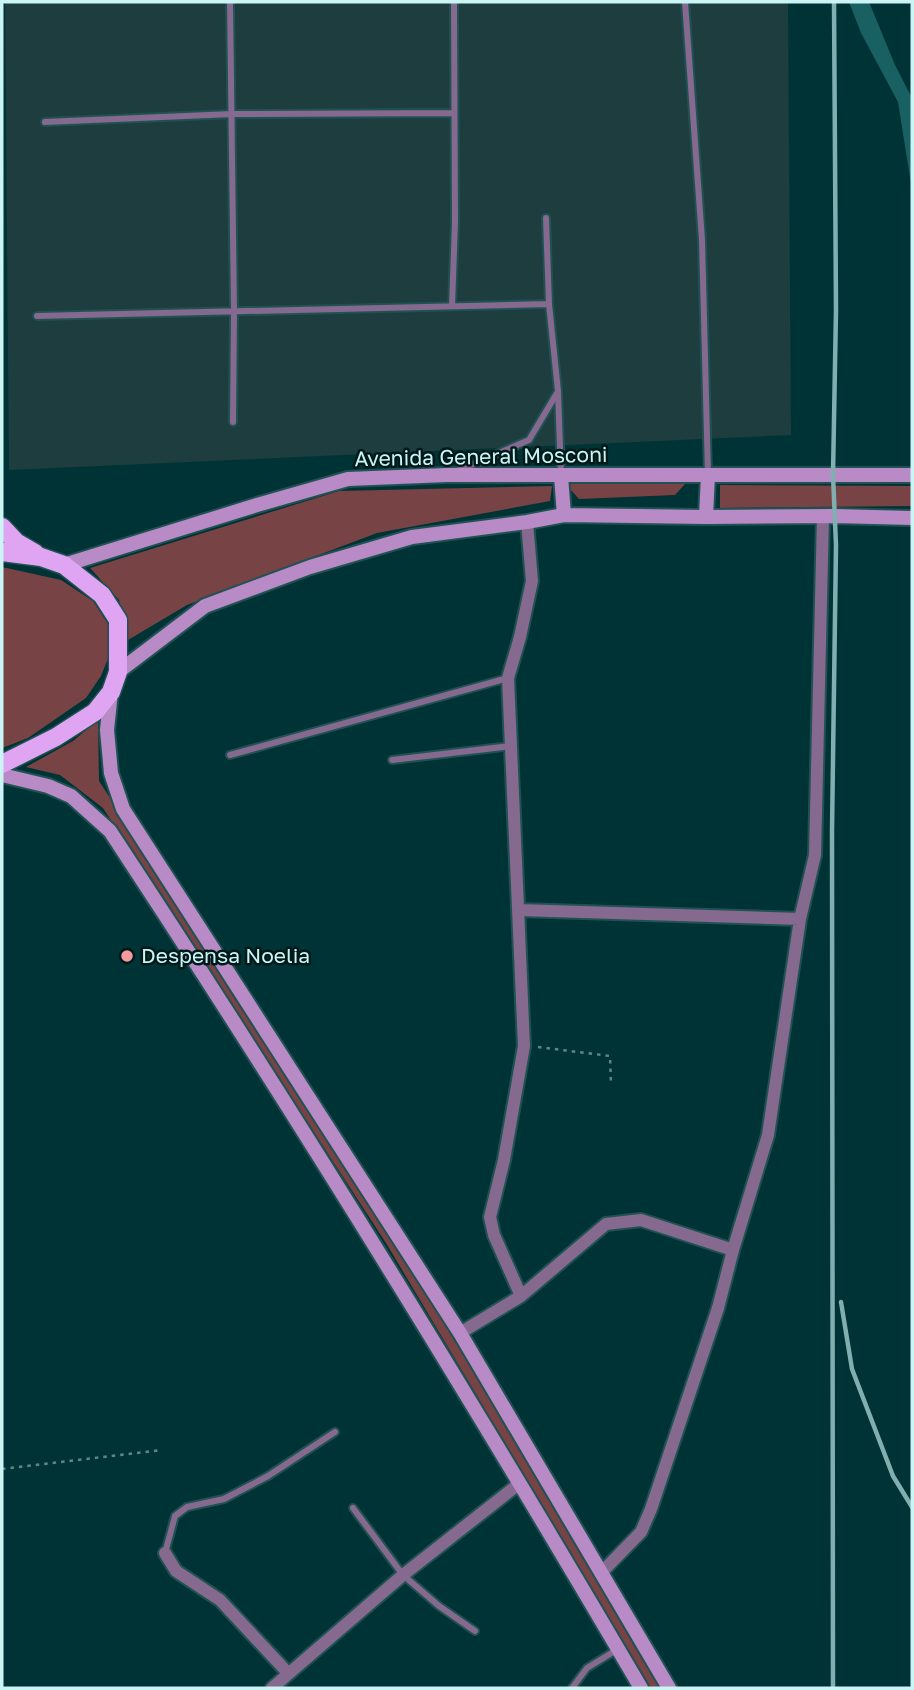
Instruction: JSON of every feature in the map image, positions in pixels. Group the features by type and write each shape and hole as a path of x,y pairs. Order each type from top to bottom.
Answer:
{"main road":[{"path":"2,527 16,542 41,557 64,565 102,595 118,620 118,672 111,692 95,712 56,737 2,764"},
{"path":"2,552 41,557"}],"street":[{"name":"Avenida General Mosconi","path":"64,565 348,479 447,475 912,475"},
{"path":"561,475 564,515"},
{"path":"706,517 708,475"},
{"path":"118,672 205,606 310,567 412,537 564,515 823,516 912,520"},
{"path":"601,1573 641,1532 651,1509 718,1308 768,1135 800,919 815,855 823,516"},
{"path":"521,1296 494,1236 490,1217 504,1160 524,1045 508,678 532,581 527,522"},
{"path":"111,692 107,730 111,773 123,809 460,1333 669,1688"},
{"path":"2,775 48,786 71,796 110,831 355,1213 641,1688"},
{"path":"519,910 800,919"},
{"path":"460,1333 521,1296 606,1224 641,1220 733,1250"},
{"path":"272,1688 403,1575 520,1483"},
{"path":"165,1553 176,1571 220,1600 288,1673"}],"lane":[{"path":"230,2 233,422"},
{"path":"452,306 455,223 454,2"},
{"path":"685,2 702,240 708,475"},
{"path":"45,122 232,114 453,113"},
{"path":"546,218 561,475"},
{"path":"37,316 549,304"},
{"path":"447,475 529,440 558,391"},
{"path":"230,755 508,678"},
{"path":"391,760 510,746"},
{"path":"165,1553 175,1516 181,1511 187,1507 224,1499 268,1476 335,1432"},
{"path":"353,1508 403,1575 439,1606 475,1631"},
{"path":"572,1688 587,1668 618,1649"}],"path":[{"path":"524,1045 610,1056 611,1084"},
{"path":"2,1469 162,1450"}],"shaded area":[{"path":"5,2 788,2 791,435 9,470"},
{"path":"571,482 687,482 675,495 579,499 568,487"},
{"path":"720,485 912,486 912,506 720,508"},
{"path":"552,486 550,501 377,533 187,605 128,640 119,600 90,568 339,491"},
{"path":"2,567 61,580 93,601 108,624 109,656 101,676 86,698 28,738 2,748"},
{"path":"98,720 99,781 395,1234 661,1688 651,1688 386,1243 103,808 60,775 26,767 73,741"}],"water":[{"path":"849,2 869,2 912,98 912,190 898,102 861,33"}],"railway":[{"path":"833,1688 832,831 836,545 833,475 836,310 834,2"},
{"path":"841,1302 852,1369 893,1476 912,1507"}],"place":[{"name":"Despensa Noelia","path":"127,956"}]}
